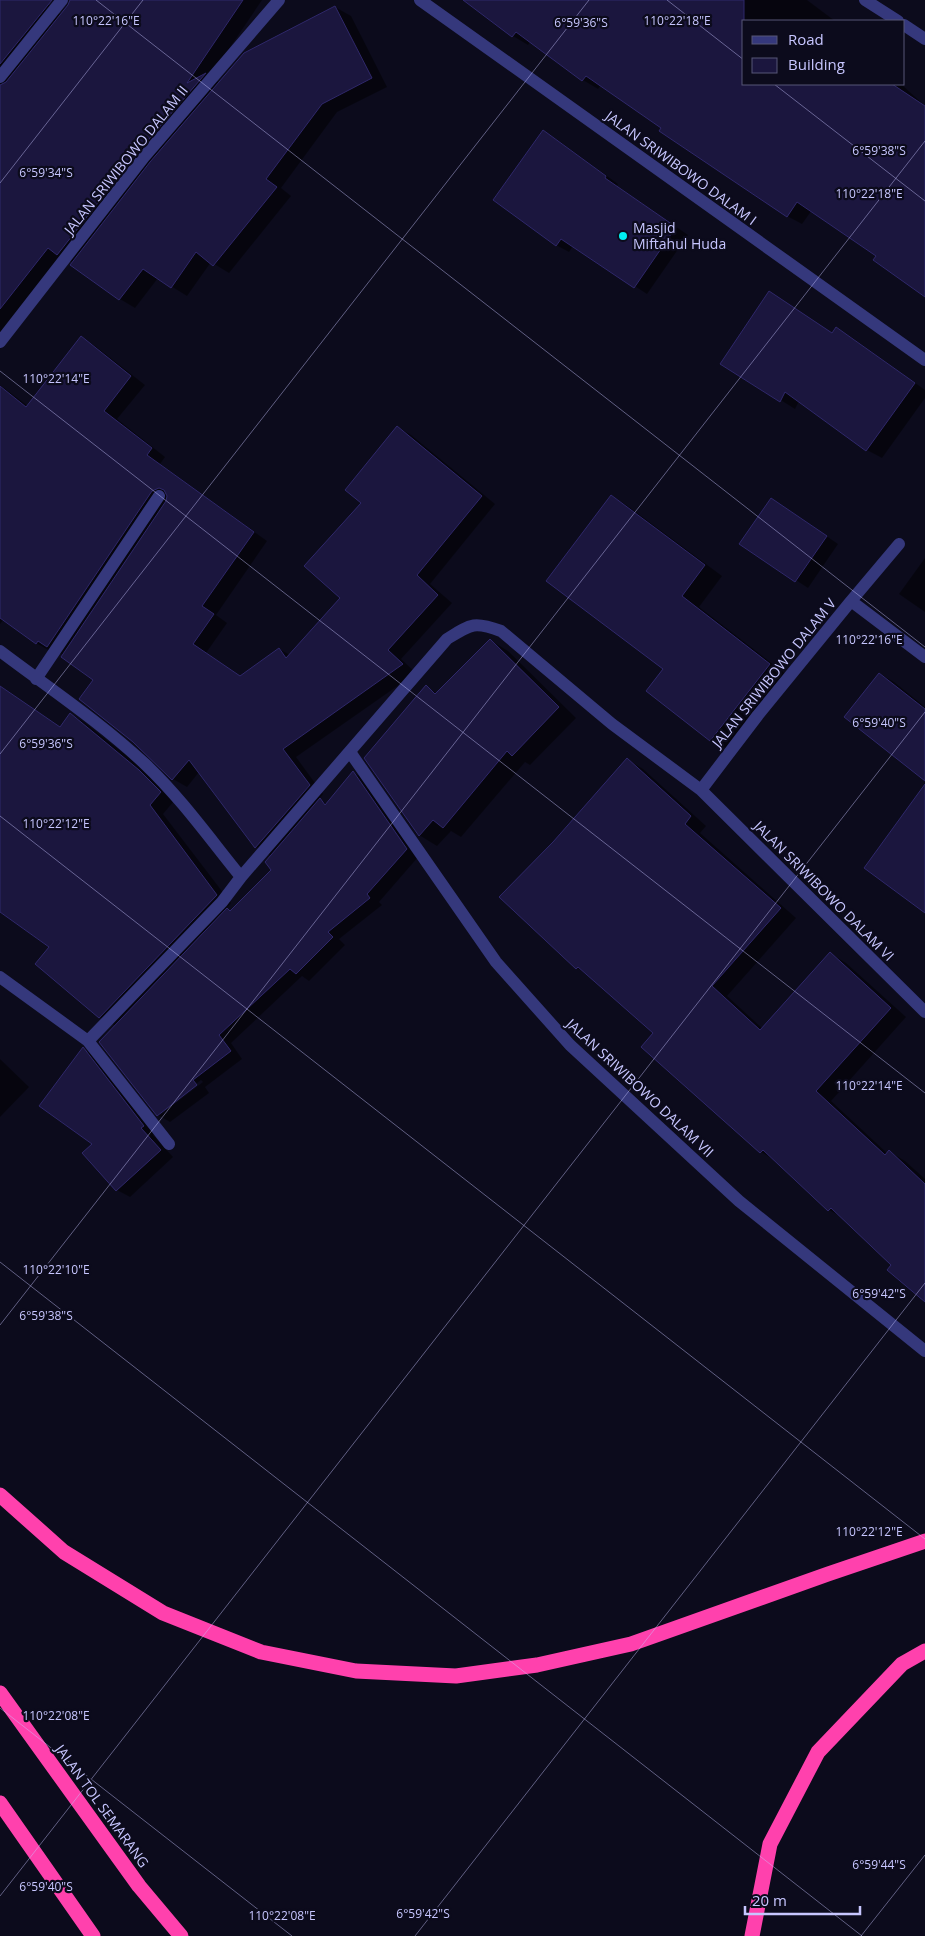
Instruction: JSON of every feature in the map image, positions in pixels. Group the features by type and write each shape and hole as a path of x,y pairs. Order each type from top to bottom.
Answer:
{"highway":[{"path":"0,1495 64,1552 163,1613 261,1652 356,1671 456,1676 537,1665 631,1644 925,1541"},
{"path":"752,1936 770,1844 818,1752 902,1664 925,1651"},
{"name":"JALAN TOL SEMARANG","path":"0,1693 139,1886 181,1936"},
{"path":"0,1803 93,1936"}],"street":[{"path":"0,76 62,0"},
{"name":"JALAN SRIWIBOWO DALAM II","path":"0,342 144,157 279,0"},
{"name":"JALAN SRIWIBOWO DALAM I","path":"420,0 925,360"},
{"path":"865,0 896,20"},
{"path":"905,26 925,39"},
{"path":"36,678 159,496"},
{"path":"851,601 899,544"},
{"name":"JALAN SRIWIBOWO DALAM V","path":"701,790 758,714 851,601 925,657"},
{"name":"JALAN SRIWIBOWO DALAM VI","path":"88,1041 222,902 241,877 447,639 469,625 485,625 501,631 612,724 701,790 925,1012"},
{"path":"0,651 118,740 146,765 173,794 241,877"},
{"name":"JALAN SRIWIBOWO DALAM VII","path":"350,752 496,962 570,1046 739,1201 925,1351"},
{"path":"0,977 88,1041 169,1144"}],"building":[{"path":"0,0 52,0 0,64"},
{"path":"70,0 243,0 187,83 206,73 138,152 57,255 48,248 0,309 0,85 6,82"},
{"path":"463,0 744,0 744,20 742,20 742,85 894,85 925,106 925,297 873,260 876,256 797,202 787,217 659,131 661,128 586,76 582,81 516,32 512,37"},
{"path":"335,6 372,78 322,104 266,179 277,187 213,266 196,252 171,288 143,269 119,300 70,265 150,162 244,53"},
{"path":"543,130 606,176 605,178 676,227 634,288 561,239 556,246 493,200"},
{"path":"769,291 832,333 836,327 915,383 866,451 785,392 780,402 720,364"},
{"path":"81,336 131,376 104,411 152,448 147,455 254,532 202,606 214,614 193,644 240,676 279,648 286,658 340,598 304,566 361,503 345,490 397,426 482,496 417,575 438,595 388,650 403,664 283,749 310,785 255,848 189,760 172,780 133,742 79,699 93,680 61,657 166,501 167,496 164,490 159,488 152,491 47,647 38,641 36,644 0,618 0,386 26,407"},
{"path":"611,495 705,565 682,596 770,664 710,741 646,691 663,669 546,581"},
{"path":"771,498 827,536 795,582 739,544"},
{"path":"490,639 559,707 512,756 507,751 443,828 433,820 419,836 364,758 426,685 435,694"},
{"path":"879,673 925,709 925,781 844,717"},
{"path":"0,686 60,727 70,713 139,770 161,792 150,805 217,895 99,1018 35,964 49,947 0,912"},
{"path":"627,758 691,816 685,824 781,908 712,986 760,1030 830,952 891,1008 816,1091 885,1155 889,1150 925,1184 925,1302 887,1270 891,1265 831,1208 828,1211 763,1150 760,1153 641,1047 653,1033 578,967 576,969 499,897 553,842"},
{"path":"353,771 407,849 367,894 370,898 328,932 333,937 296,974 290,969 219,1035 231,1051 193,1080 197,1085 157,1116 99,1042 227,908 230,911 271,870 265,862 320,798 325,805"},
{"path":"925,784 925,913 864,868"},
{"path":"83,1047 144,1126 141,1128 161,1150 116,1191 82,1153 92,1144 39,1106"}],"place":[{"name":"Masjid Miftahul Huda","path":"623,236"}]}
